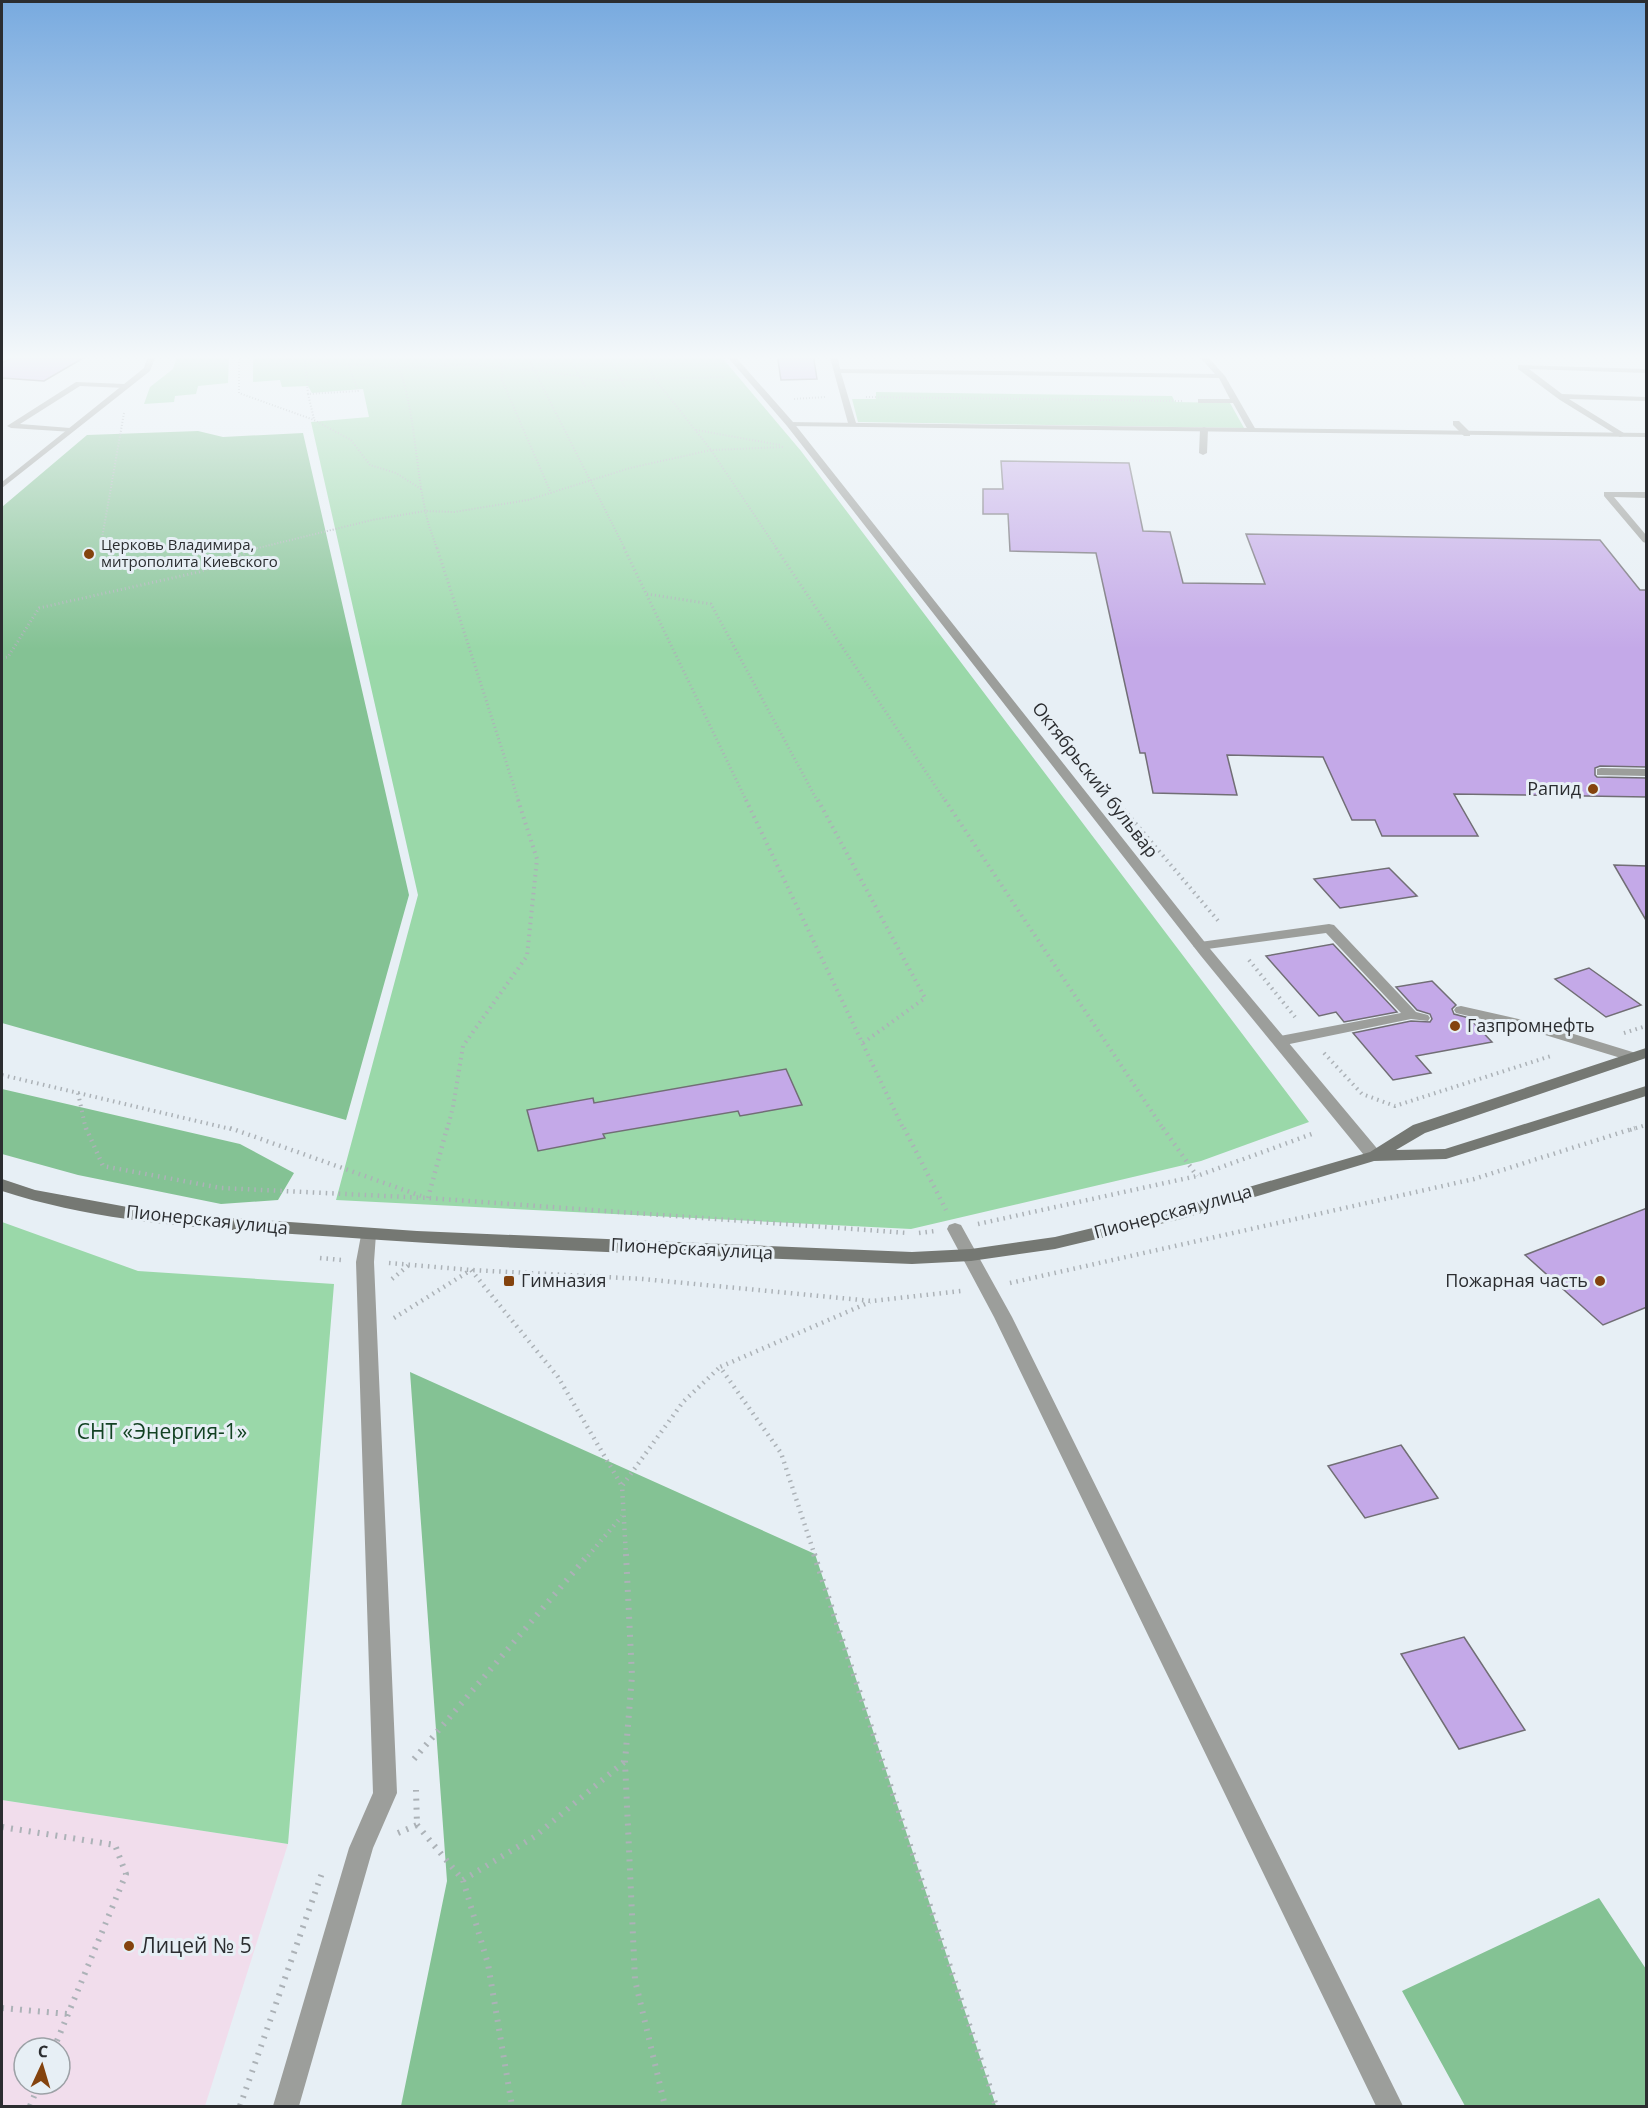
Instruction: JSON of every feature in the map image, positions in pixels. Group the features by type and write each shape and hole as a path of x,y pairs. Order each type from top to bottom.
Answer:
{"main road":[{"path":"1374,1156 1419,1129 1640,1055"},
{"path":"1374,1156 1446,1154 1647,1091"},
{"name":"Пионерская улица","path":"2,1185 33,1195 160,1219 368,1234 912,1258 971,1255 1055,1243 1170,1215 1374,1156"}],"street":[{"path":"2,486 42,452"},
{"name":"Октябрьский бульвар","path":"812,452 1200,946 1374,1156"},
{"path":"1647,495 1607,494 1647,540"},
{"path":"1601,772 1647,773"},
{"path":"1200,946 1329,928 1417,1017 1280,1041"},
{"path":"1461,1010 1640,1055"},
{"path":"956,1229 971,1255 1390,2106"},
{"path":"286,2106 362,1848 385,1793 366,1273 368,1234"}],"path":[{"path":"101,544 116,452"},
{"path":"360,452 370,465 396,473 422,489"},
{"path":"416,452 424,511 537,859 527,956 463,1046 453,1107 428,1198"},
{"path":"535,452 551,493"},
{"path":"576,452 956,1229"},
{"path":"2,658 8,657 39,608 199,572 271,545 372,520 424,511 454,512 528,500 630,468 700,452"},
{"path":"713,452 1197,1176"},
{"path":"647,594 711,604 925,998 863,1043"},
{"path":"1395,1106 1647,1026"},
{"path":"2,1076 233,1129 428,1198"},
{"path":"78,1093 87,1135 103,1166 221,1188 428,1198 915,1233 956,1229 1197,1176 1312,1134"},
{"path":"394,1318 471,1270 558,1377 622,1486 632,1676 625,1762 635,1980 665,2106"},
{"path":"622,1486 683,1402 720,1367 872,1301"},
{"path":"720,1367 781,1453 996,2106"},
{"path":"414,1759 622,1515"},
{"path":"463,1880 534,1837 625,1762"},
{"path":"417,1825 463,1880 488,1964 512,2106"},
{"path":"2,1827 115,1845 126,1874 59,2036"},
{"path":"240,2106 324,1866"},
{"path":"2,2008 68,2014"}],"shaded area":[{"name":"Лицей № 5","path":"2,1800 288,1844 205,2106 2,2106"}],"green space":[{"path":"66,452 307,452 409,895 346,1120 2,1023 2,507"},
{"path":"318,452 802,452 1309,1122 1201,1161 911,1229 336,1200 418,895"},
{"path":"2,1089 240,1144 294,1173 278,1200 221,1204 78,1175 2,1154"},
{"name":"СНТ «Энергия-1»","path":"2,1222 138,1271 334,1284 288,1844 2,1800"},
{"path":"410,1372 815,1554 996,2106 401,2106 447,1881"},
{"path":"1599,1898 1646,1969 1646,2106 1465,2106 1402,1991"}],"building":[{"path":"1001,461 1129,463 1143,531 1170,532 1183,583 1265,584 1246,534 1600,540 1640,590 1647,590 1647,767 1600,766 1595,768 1595,775 1597,777 1647,778 1647,797 1454,794 1478,836 1382,836 1375,820 1352,820 1323,757 1227,755 1237,795 1153,793 1145,753 1140,753 1096,553 1010,551 1008,514 983,514 983,489 1003,489"},
{"path":"1614,865 1647,866 1647,922"},
{"path":"1389,868 1417,896 1340,908 1314,879"},
{"path":"1333,944 1397,1012 1344,1022 1336,1012 1319,1016 1266,956"},
{"path":"1589,968 1641,1005 1606,1017 1555,979"},
{"path":"1432,981 1456,1005 1452,1009 1454,1014 1469,1018 1492,1042 1416,1056 1431,1073 1393,1080 1353,1033 1411,1021 1430,1022 1432,1019 1430,1014 1417,1010 1396,987"},
{"path":"786,1069 802,1105 740,1116 738,1111 603,1134 605,1138 538,1151 527,1110 593,1098 594,1103"},
{"name":"Пожарная часть","path":"1647,1208 1647,1307 1603,1325 1525,1255"},
{"path":"1401,1445 1438,1498 1365,1518 1328,1466"},
{"path":"1464,1637 1525,1730 1459,1749 1401,1654"}],"place":[{"name":"Церковь Владимира, митрополита Киевского","path":"89,554"},
{"name":"Рапид","path":"1593,789"},
{"name":"Газпромнефть","path":"1455,1026"},
{"name":"Гимназия","path":"509,1281"},
{"name":"Пожарная часть","path":"1600,1281"},
{"name":"Лицей № 5","path":"129,1946"}]}
